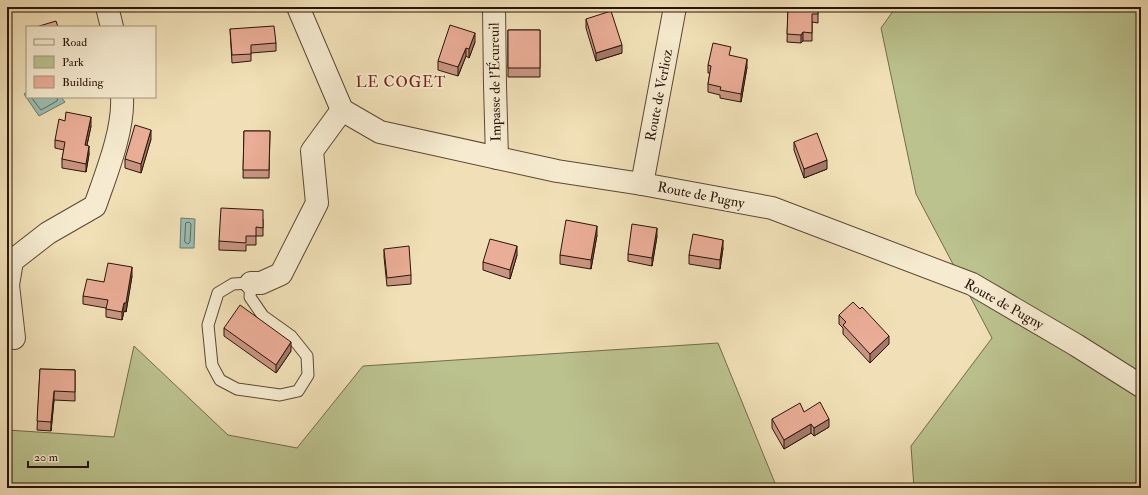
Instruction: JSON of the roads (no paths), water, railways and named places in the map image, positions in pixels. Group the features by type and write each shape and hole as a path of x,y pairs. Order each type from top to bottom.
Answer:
{"street":[{"path":"107,7 112,26"},
{"path":"251,283 260,283 281,274 317,203 312,151 342,110 298,7"},
{"name":"Impasse de l'Écureuil","path":"494,7 497,158"},
{"name":"Route de Verlioz","path":"642,184 675,7"},
{"path":"14,338 8,285 12,260 48,233 95,206 110,163 123,112 122,98"},
{"name":"Route de Pugny","path":"342,110 380,132 557,171 642,184 772,208 972,284 1076,344 1141,386"}],"lane":[{"path":"251,283 250,297 263,316 291,336 307,356 308,375 298,391 280,395 237,389 220,380 212,365 208,325 218,294 233,284 251,283"}],"water":[{"path":"27,98 62,98 65,102 39,116"},
{"path":"181,218 195,219 194,248 180,248"}],"district":[{"name":"LE COGET","path":"401,82"}]}
